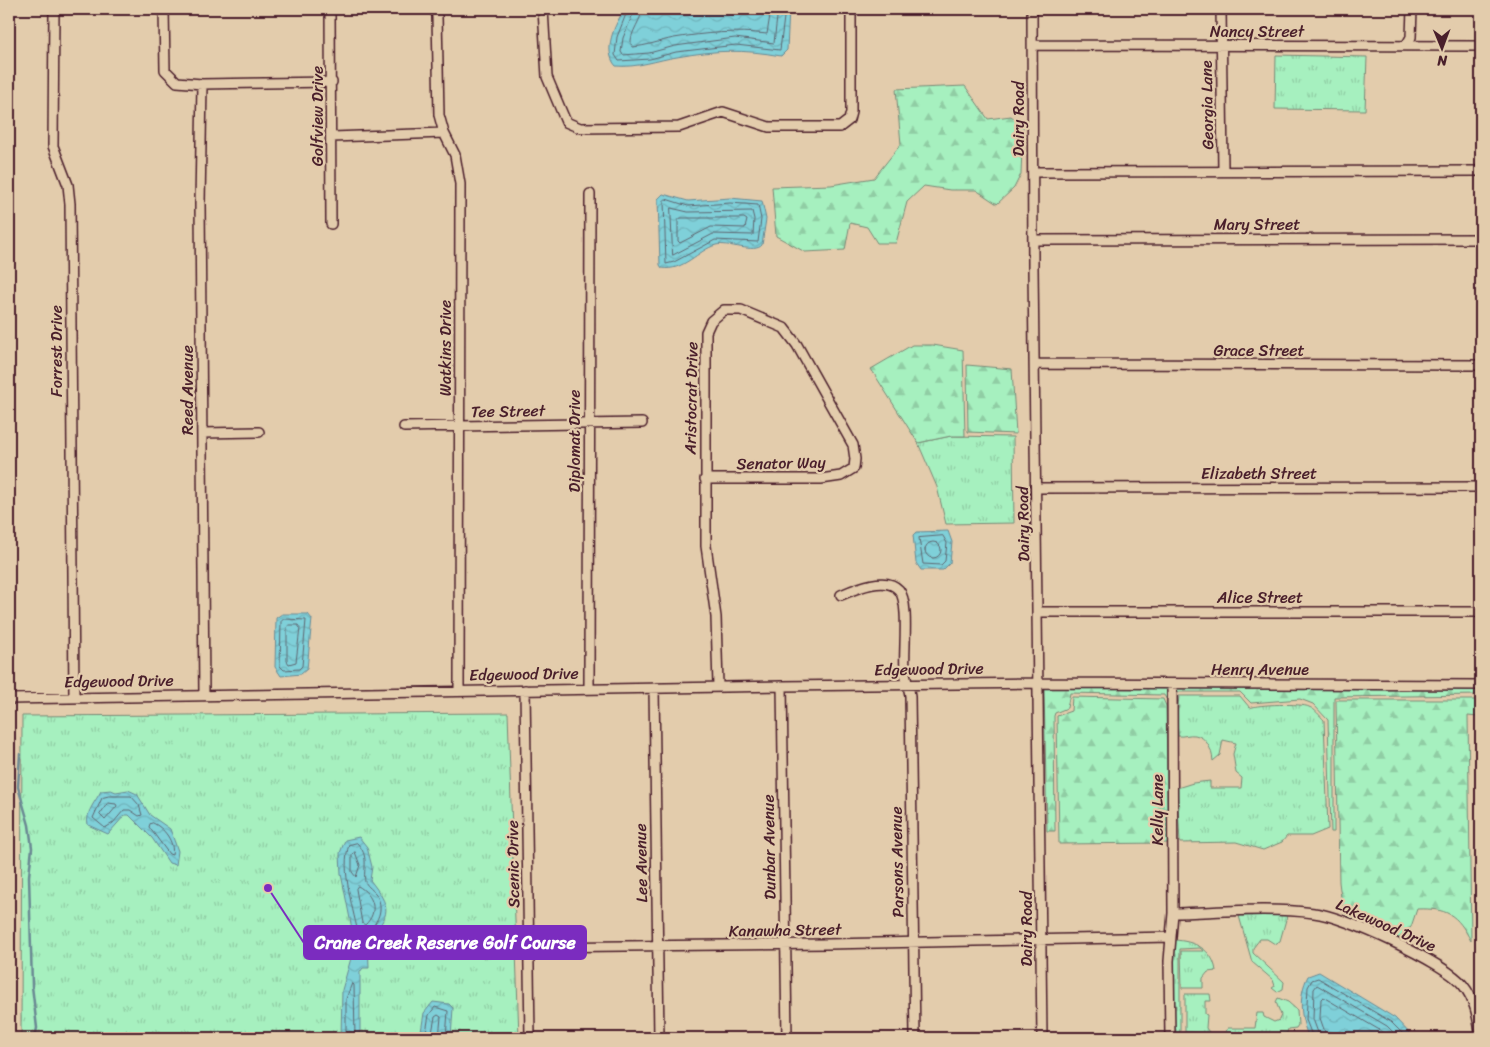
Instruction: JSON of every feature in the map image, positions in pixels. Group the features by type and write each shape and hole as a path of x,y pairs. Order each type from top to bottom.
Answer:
{"street":[{"name":"Forrest Drive","path":"54,9 52,146 68,185 70,204 74,697"},
{"path":"164,9 165,70 177,82 202,84 332,82"},
{"name":"Golfview Drive","path":"330,9 332,82 331,224"},
{"name":"Watkins Drive","path":"434,9 437,16 440,114 444,133 455,155 460,184 458,691"},
{"path":"543,9 547,77 566,122 580,128 679,127 723,112 769,127 840,127 849,120 851,112 851,9"},
{"name":"Dairy Road","path":"1032,9 1042,1038"},
{"name":"Georgia Lane","path":"1221,9 1223,170"},
{"path":"1406,46 1411,37 1412,9"},
{"name":"Nancy Street","path":"1033,45 1481,46"},
{"name":"Reed Avenue","path":"202,84 204,695"},
{"path":"332,137 444,133"},
{"path":"1034,172 1223,170 1481,171"},
{"name":"Diplomat Drive","path":"589,688 588,424 590,194"},
{"name":"Mary Street","path":"1034,240 1481,239"},
{"name":"Aristocrat Drive","path":"718,686 716,617 706,546 706,332 711,321 724,310 741,310 784,328 796,345 853,445 854,468"},
{"name":"Grace Street","path":"1036,364 1481,365"},
{"name":"Tee Street","path":"404,427 642,423"},
{"path":"202,433 259,432"},
{"name":"Senator Way","path":"705,479 821,479 841,476 854,468"},
{"name":"Elizabeth Street","path":"1037,488 1481,487"},
{"name":"Parsons Avenue","path":"841,595 860,587 880,584 891,585 899,590 904,602 905,672 908,684 915,1038"},
{"name":"Alice Street","path":"1038,612 1481,612"},
{"name":"Edgewood Drive","path":"9,699 589,688 1039,683"},
{"name":"Henry Avenue","path":"1039,683 1481,685"},
{"name":"Kelly Lane","path":"1170,1038 1169,961 1173,913 1172,684"},
{"name":"Dunbar Avenue","path":"782,686 787,1038"},
{"name":"Lee Avenue","path":"654,688 659,1038"},
{"name":"Scenic Drive","path":"525,690 530,1038"},
{"name":"Lakewood Drive","path":"1173,913 1288,911 1333,915 1436,963 1452,973 1464,986 1476,1008 1480,1038"},
{"name":"Kanawha Street","path":"529,947 786,945 1171,937"}],"green space":[{"path":"1276,55 1367,57 1365,110 1275,109"},
{"path":"965,86 988,119 1011,116 1023,125 1021,174 1014,188 997,204 976,190 950,190 924,186 907,202 896,243 877,243 867,227 850,223 845,250 805,252 776,236 772,187 831,185 874,178 901,144 896,89"},
{"path":"912,345 933,345 963,350 965,436 951,436 918,443 871,369"},
{"path":"967,365 1012,369 1016,434 968,432"},
{"path":"951,436 1013,437 1014,523 946,524 937,487 918,443"},
{"path":"1044,688 1481,690 1481,695 1334,697 1334,832 1331,832 1328,720 1313,704 1300,699 1251,703 1240,692 1179,692 1169,704 1164,695 1070,693 1067,708 1055,713 1054,716 1055,831 1047,831"},
{"path":"1179,696 1240,696 1250,708 1289,705 1305,706 1315,711 1324,720 1328,829 1311,836 1287,836 1282,842 1263,850 1236,842 1180,843 1177,788 1193,783 1210,781 1210,788 1241,788 1242,778 1236,773 1233,754 1236,743 1223,740 1220,755 1213,761 1210,748 1203,738 1195,735 1178,736"},
{"path":"1072,697 1163,699 1166,706 1168,843 1059,844 1057,716 1071,711"},
{"path":"1336,700 1481,700 1481,921 1478,717 1468,716 1471,941 1456,919 1450,914 1436,910 1417,909 1411,927 1398,939 1378,932 1343,913 1339,882"},
{"path":"508,713 519,1038 21,1038 22,716"},
{"path":"1239,916 1287,916 1280,941 1275,944 1267,939 1260,939 1253,948 1253,953 1284,982 1283,989 1277,992 1272,988 1275,986 1273,980 1252,962"},
{"path":"1174,940 1195,944 1207,952 1214,963 1216,971 1208,972 1203,978 1203,988 1182,988 1181,951 1204,951 1200,948 1180,949 1180,1038 1173,1038"},
{"path":"1185,994 1210,994 1211,1001 1205,1001 1205,1014 1207,1015 1206,1028 1213,1038 1209,1038 1203,1033 1185,1032"},
{"path":"1278,998 1288,1002 1297,1010 1298,1025 1296,1028 1288,1029 1287,1033 1274,1035 1270,1038 1236,1035 1222,1038 1228,1028 1255,1028 1257,1013 1263,1013 1264,1017 1274,1022 1279,1020 1281,1015 1276,1002"}],"water":[{"path":"625,9 789,9 787,50 781,56 742,51 717,52 677,57 640,65 616,66 610,53 610,45 614,29"},
{"path":"663,194 688,201 730,198 762,201 766,219 762,245 748,248 716,245 677,267 662,268 660,265 658,199"},
{"path":"948,531 952,542 950,563 943,570 921,570 916,563 913,535 916,532"},
{"path":"282,614 308,614 312,619 307,669 301,674 281,676 275,667 276,618"},
{"path":"111,790 116,792 128,790 137,794 150,815 170,829 178,851 176,865 169,863 152,838 129,815 125,815 108,834 88,825 89,811 101,791"},
{"path":"359,837 367,847 372,867 370,880 382,897 386,910 381,923 368,939 369,968 363,968 360,972 360,1038 341,1038 342,990 355,944 341,874 340,853 345,840"},
{"path":"1319,972 1395,1018 1414,1038 1309,1038 1302,1015 1303,991 1308,976"},
{"path":"433,1002 449,1004 453,1008 451,1038 420,1038 424,1013"}],"waterway":[{"path":"20,754 18,787 29,825 32,848 29,876 32,986 37,1028 35,1038"}],"place":[{"name":"Crane Creek Reserve Golf Course","path":"268,888"}]}
